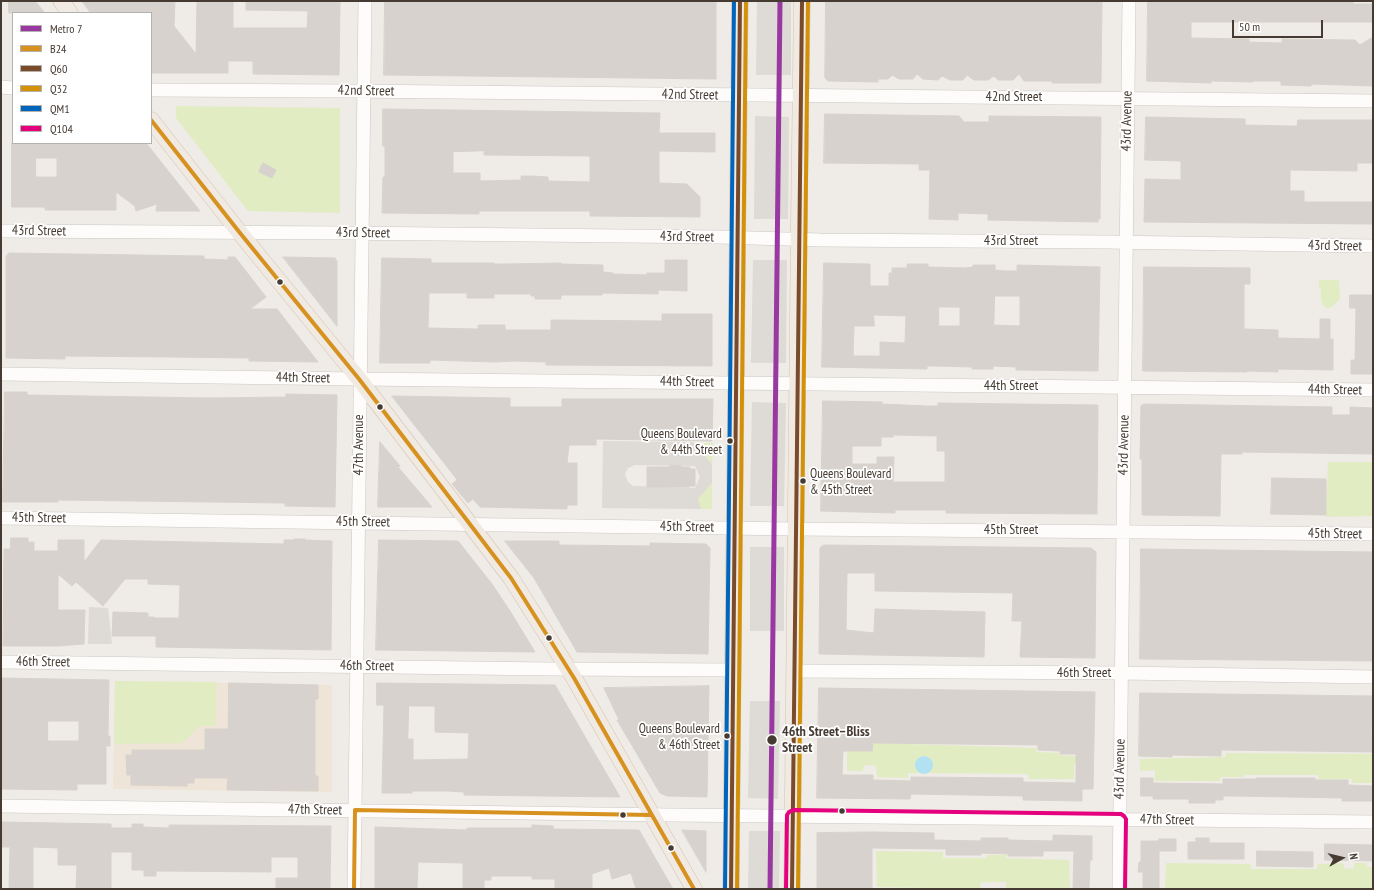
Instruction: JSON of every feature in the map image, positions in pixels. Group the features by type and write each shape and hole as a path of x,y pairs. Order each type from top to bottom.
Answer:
{"main road":[{"path":"60,1 69,12"},
{"path":"732,889 732,670 740,1"},
{"path":"792,889 802,1"},
{"path":"152,121 240,233 359,379 522,594 568,669 694,889"}],"street":[{"name":"47th Avenue","path":"354,889 364,1"},
{"name":"43rd Avenue","path":"1119,889 1129,1"},
{"path":"1,87 12,88"},
{"name":"42nd Street","path":"152,90 1373,101"},
{"name":"43rd Street","path":"1,231 718,237 737,239 799,240 1126,242 1373,246"},
{"name":"44th Street","path":"1,374 1373,390"},
{"name":"45th Street","path":"1,518 796,529 1373,534"},
{"name":"46th Street","path":"1,662 732,670"},
{"name":"46th Street","path":"794,671 1121,673 1373,677"},
{"name":"47th Street","path":"1,806 732,816 1373,822"}],"shaded area":[{"path":"757,1 791,1 791,75 756,75"},
{"path":"755,116 789,117 788,219 754,219"},
{"path":"753,260 787,260 786,363 751,363"},
{"path":"752,402 786,403 784,506 750,506"},
{"path":"603,441 693,442 712,464 712,483 698,499 701,509 602,508","holes":["635,465 695,466 700,477 695,488 633,486 628,482 625,474 628,468"]},
{"path":"750,547 784,547 784,631 750,631"},
{"path":"89,607 108,608 112,644 88,644"},
{"path":"115,681 332,685 332,792 113,789"},
{"path":"750,701 780,701 778,799 748,798"},
{"path":"749,831 780,831 779,889 748,889"}],"green space":[{"path":"176,106 340,108 340,213 248,211 176,118"},
{"path":"1319,280 1339,280 1340,299 1330,308 1326,308 1321,301"},
{"path":"702,443 713,443 712,464 702,453"},
{"path":"1328,462 1373,462 1373,516 1326,517"},
{"path":"712,483 712,509 701,509 698,499"},
{"path":"115,681 217,682 215,726 199,726 183,743 114,744"},
{"path":"873,743 1036,748 1037,752 1078,756 1078,763 1074,763 1074,779 1029,779 1028,774 908,773 908,778 877,777 876,766 864,765 863,771 847,771 847,751 872,751"},
{"path":"1226,753 1373,754 1373,783 1352,783 1352,779 1319,779 1318,775 1245,775 1243,777 1220,777 1220,781 1155,781 1155,770 1140,771 1140,759 1225,757"},
{"path":"876,851 943,852 943,858 987,858 987,855 1006,855 1006,858 1069,860 1070,889 1006,889 1006,882 981,882 980,889 877,887"},
{"path":"1166,863 1251,864 1251,869 1317,869 1318,864 1343,863 1344,868 1354,869 1354,863 1366,863 1367,867 1373,867 1373,889 1165,889"}],"water":[{"path":"924,756 930,759 933,765 930,771 924,774 918,771 915,765 918,759"}],"building":[{"path":"9,1 35,1 44,12 12,12 9,13"},
{"path":"82,1 175,1 174,26 196,54 197,1 233,1 233,28 307,28 308,11 246,10 246,1 340,1 339,75 253,74 253,61 228,61 228,73 152,73 152,12 90,12"},
{"path":"385,1 716,1 716,79 384,75"},
{"path":"826,1 1102,1 1101,83 1052,83 1052,81 1024,81 1019,74 1013,80 998,80 994,76 988,80 974,80 967,75 963,80 950,80 942,76 938,80 923,79 917,74 913,79 899,79 892,75 888,79 878,79 878,82 828,81 825,78"},
{"path":"1148,1 1353,1 1353,4 1373,4 1373,22 1191,22 1191,38 1249,39 1249,42 1282,43 1282,39 1355,40 1360,45 1373,37 1373,86 1311,84 1311,86 1281,85 1281,81 1211,81 1211,83 1147,81"},
{"path":"383,109 660,113 659,133 715,133 715,152 659,151 659,183 687,184 700,197 700,217 590,216 590,211 479,211 479,214 382,213 383,177 385,177 385,146 383,146","holes":["484,151 484,155 590,156 590,182 548,181 548,177 532,176 521,176 521,180 480,181 480,173 453,173 453,152"]},
{"path":"825,114 959,116 964,122 989,122 989,116 1101,117 1100,219 1098,219 1098,222 988,220 988,214 958,213 958,220 929,219 930,170 919,170 919,164 824,163"},
{"path":"1146,117 1245,119 1245,125 1288,126 1297,126 1298,120 1373,120 1373,163 1357,163 1357,171 1290,170 1290,191 1304,191 1304,202 1373,202 1373,224 1144,222 1145,179 1181,180 1181,161 1145,160"},
{"path":"12,144 147,144 200,211 156,211 157,204 136,211 135,206 116,192 116,210 45,210 45,207 12,207","holes":["36,158 57,158 57,177 36,177"]},
{"path":"263,163 276,170 272,178 259,172"},
{"path":"9,253 204,256 204,259 228,260 228,257 235,257 266,297 250,309 277,309 318,362 249,361 249,358 65,356 65,359 6,358 6,257"},
{"path":"283,257 335,258 337,261 337,326"},
{"path":"382,258 431,259 431,263 561,263 603,265 603,272 613,274 647,275 647,273 665,273 665,260 687,260 687,291 658,290 658,294 602,293 602,295 561,295 561,299 535,299 535,296 531,296 531,294 494,294 494,298 467,298 467,293 429,293 428,328 478,329 478,325 505,325 505,330 551,330 551,320 662,321 662,314 712,314 712,366 546,365 546,362 430,360 430,363 380,363"},
{"path":"824,263 870,264 870,286 889,286 889,273 892,273 892,268 907,268 907,264 928,264 928,267 965,268 973,267 973,265 995,265 995,270 1006,271 1017,271 1017,265 1100,267 1098,371 1016,370 1016,367 993,366 993,369 934,366 927,366 927,369 822,367","holes":["995,296 1020,296 1020,326 994,325","939,307 960,307 960,326 939,326","874,315 906,316 905,343 880,342 880,356 853,356 854,326 874,326"]},
{"path":"1144,267 1250,268 1250,284 1244,284 1244,329 1278,330 1278,338 1320,339 1320,319 1330,319 1330,339 1333,339 1333,370 1278,369 1278,372 1143,371"},
{"path":"1350,295 1373,295 1373,374 1351,374 1351,360 1355,360 1356,308 1350,308"},
{"path":"5,392 27,392 27,395 209,398 286,397 286,394 337,395 335,507 285,506 285,503 58,500 58,502 3,502"},
{"path":"392,396 510,398 510,407 562,407 562,399 713,399 712,441 596,439 596,445 569,445 567,463 577,463 577,505 567,505 567,509 480,507 473,499 468,503 452,484 457,480"},
{"path":"823,401 882,402 882,404 927,406 938,406 938,403 1098,405 1097,514 946,513 946,510 895,510 895,513 821,511","holes":["893,435 937,436 937,451 945,451 945,482 893,482 894,457 877,457 877,464 852,464 852,446 881,446 881,437 893,437"]},
{"path":"1144,404 1332,407 1332,415 1350,415 1350,407 1373,408 1373,454 1242,452 1242,454 1221,454 1220,516 1142,515 1142,459 1140,459 1141,406"},
{"path":"380,442 400,466 398,467 432,507 378,507"},
{"path":"670,465 695,469 695,486 647,487 647,467 670,467"},
{"path":"1272,478 1326,479 1326,515 1271,514"},
{"path":"11,538 28,538 28,542 34,542 34,551 58,551 58,540 84,540 84,562 101,540 284,544 284,540 294,539 332,541 331,650 156,647 156,636 112,636 113,612 148,613 148,617 154,618 179,618 180,585 148,584 148,579 125,579 103,606 76,582 72,586 58,574 58,610 85,610 84,644 57,646 3,646 4,549 10,549"},
{"path":"379,540 458,541 492,584 535,652 376,650"},
{"path":"505,541 559,541 559,545 650,546 650,543 706,544 710,548 708,654 577,652 534,578"},
{"path":"824,545 1091,548 1096,552 1095,658 1020,657 1022,621 1012,621 1013,593 875,591 875,573 847,573 846,630 874,633 875,609 985,612 984,657 819,654 820,548"},
{"path":"1141,549 1373,552 1373,661 1140,659"},
{"path":"1,678 109,680 108,736 110,736 110,746 106,746 106,784 77,784 77,790 1,789","holes":["48,721 79,721 79,741 48,741"]},
{"path":"229,683 318,685 318,699 315,699 315,776 318,776 318,791 227,790 228,778 194,778 194,783 187,783 187,786 131,785 131,775 127,775 126,755 132,755 132,750 205,750 205,729 228,729"},
{"path":"377,683 555,685 620,797 464,795 464,792 447,791 382,793 384,705 377,705","holes":["409,706 435,706 435,732 469,733 468,759 413,760 413,739 408,739"]},
{"path":"709,686 707,797 667,796 660,793 617,720 619,720 604,688"},
{"path":"819,688 1095,692 1093,789 1082,789 1082,801 1023,800 1023,796 911,794 910,799 817,798","holes":["873,743 1038,745 1038,750 1060,751 1060,754 1076,754 1076,783 1023,782 1023,778 911,777 911,781 873,780 873,775 842,775 843,751 872,751"]},
{"path":"1140,693 1373,696 1371,735 1373,735 1373,752 1221,750 1221,756 1139,756"},
{"path":"1141,778 1153,778 1153,783 1223,784 1223,779 1315,778 1315,780 1348,780 1348,785 1373,786 1373,801 1342,801 1342,798 1223,796 1223,800 1215,800 1215,803 1189,803 1189,799 1153,799 1153,796 1141,796"},
{"path":"1,822 111,824 111,828 132,828 132,824 143,824 143,827 169,828 169,825 331,826 330,889 276,889 276,878 298,878 298,857 271,857 271,872 156,871 156,876 144,876 144,870 132,870 132,852 111,852 111,889 76,889 77,865 58,865 58,848 33,847 33,889 9,889 10,847 1,847"},
{"path":"532,825 553,826 553,829 639,830 673,889 636,889 631,873 612,879 609,868 592,874 592,889 555,889 555,879 532,879 532,876 491,876 491,880 484,880 484,889 463,889 463,863 418,862 417,889 375,889 375,827 467,830 467,828 532,828"},
{"path":"682,830 706,831 706,872"},
{"path":"817,833 934,833 934,840 981,841 981,838 1008,838 1008,840 1053,841 1053,835 1092,836 1092,860 1090,860 1089,889 1073,889 1074,851 1043,851 1043,856 1008,856 1008,854 981,853 981,855 946,855 946,849 872,848 872,889 817,889"},
{"path":"1196,838 1209,838 1209,843 1244,843 1244,859 1188,859 1188,842 1196,842"},
{"path":"1159,839 1176,839 1176,851 1159,851 1159,889 1143,889 1143,872 1138,872 1139,862 1141,862 1141,841 1159,841"},
{"path":"1325,844 1373,845 1373,861 1325,860"},
{"path":"1257,851 1313,852 1313,867 1257,866"}],"metro line":[{"name":"7","path":"770,889 780,1"}],"transit line":[{"name":"QM1","path":"725,889 734,1"},
{"name":"Q60","path":"731,889 740,1"},
{"name":"Q32","path":"737,889 746,1"},
{"name":"Q60","path":"792,889 802,1"},
{"name":"Q32","path":"798,889 808,1"},
{"name":"B24","path":"152,121 240,233 359,379 511,578 574,678 694,889"},
{"name":"B24","path":"354,889 355,810 651,815"},
{"name":"Q104","path":"786,889 787,815 793,810 1121,814 1126,819 1125,889"}],"place":[{"name":"Queens Boulevard & 44th Street","path":"730,441"},
{"name":"Queens Boulevard & 45th Street","path":"803,481"},
{"name":"Queens Boulevard & 46th Street","path":"727,736"},
{"name":"46th Street–Bliss Street","path":"772,740"}]}
